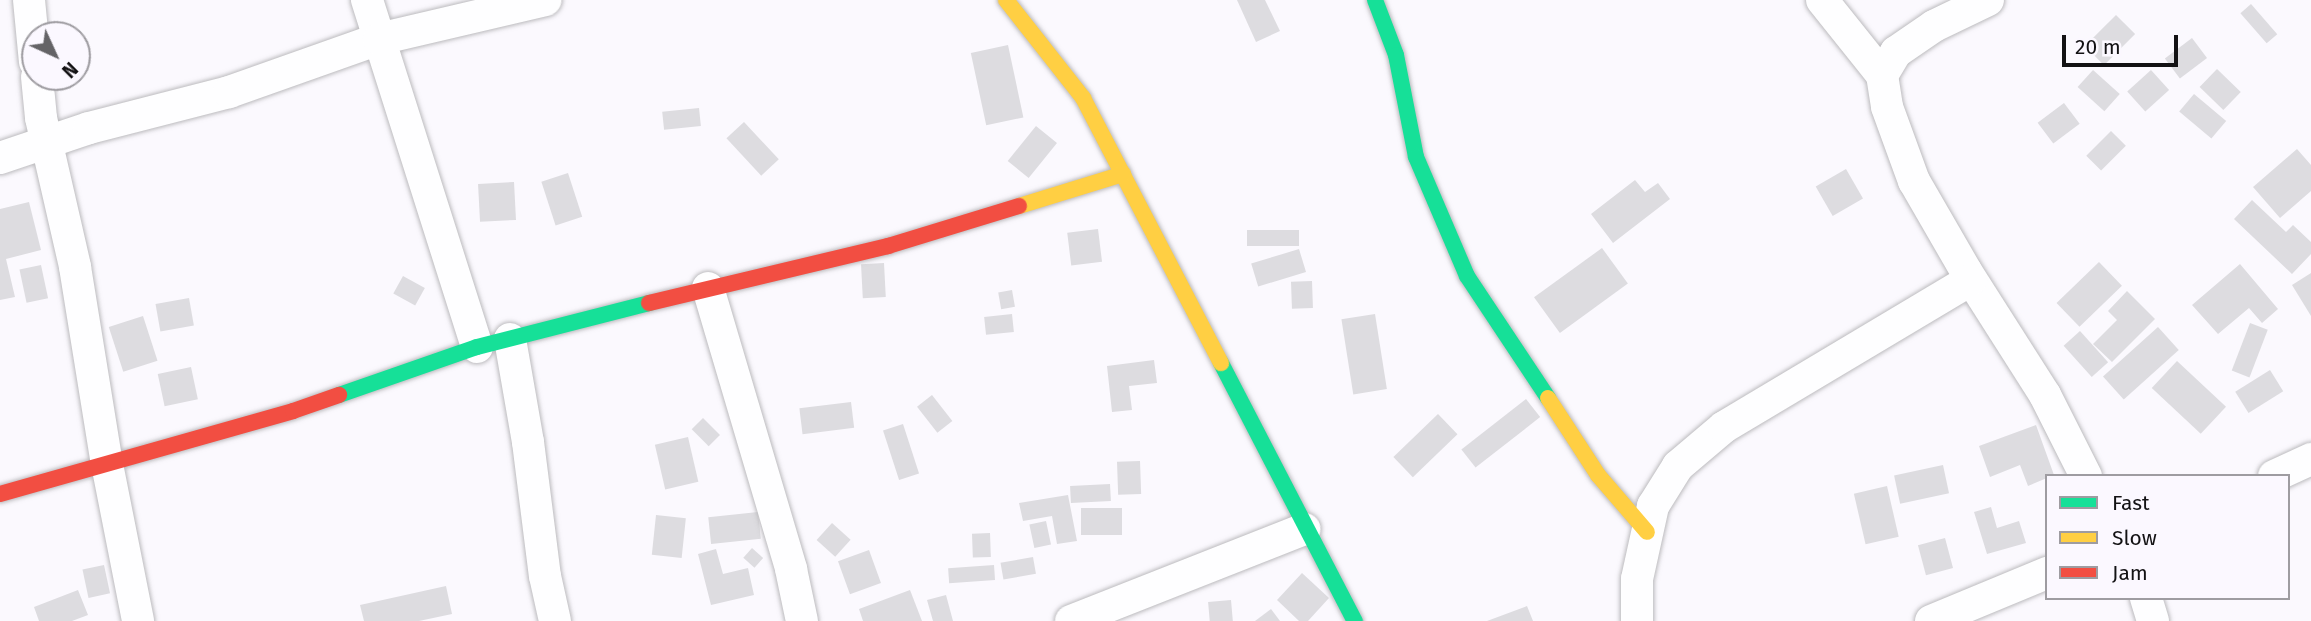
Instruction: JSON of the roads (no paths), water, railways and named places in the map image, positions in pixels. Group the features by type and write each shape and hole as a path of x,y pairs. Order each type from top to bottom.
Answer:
{"street":[{"path":"29,0 31,21"},
{"path":"367,0 477,348"},
{"path":"0,158 46,141 229,92 379,39 545,0"},
{"path":"1006,0 1083,97 1355,621"},
{"path":"1375,0 1396,55 1416,157 1467,276 1598,475 1647,531"},
{"path":"1822,0 1882,75 1887,107 1914,181 1971,280 2045,395 2085,474"},
{"path":"1882,75 1896,52 1934,26 1988,0"},
{"path":"39,91 46,141 75,267 107,464 138,621"},
{"path":"0,494 293,411 477,348 708,288 888,246 1123,174"},
{"path":"1637,621 1637,579 1653,506 1678,466 1724,427 1971,280"},
{"path":"708,288 791,569 802,621"},
{"path":"510,339 528,442 545,576 555,621"},
{"path":"2278,474 2311,459"},
{"path":"1071,621 1305,529"},
{"path":"1931,621 2045,574"},
{"path":"2147,600 2153,621"}]}
